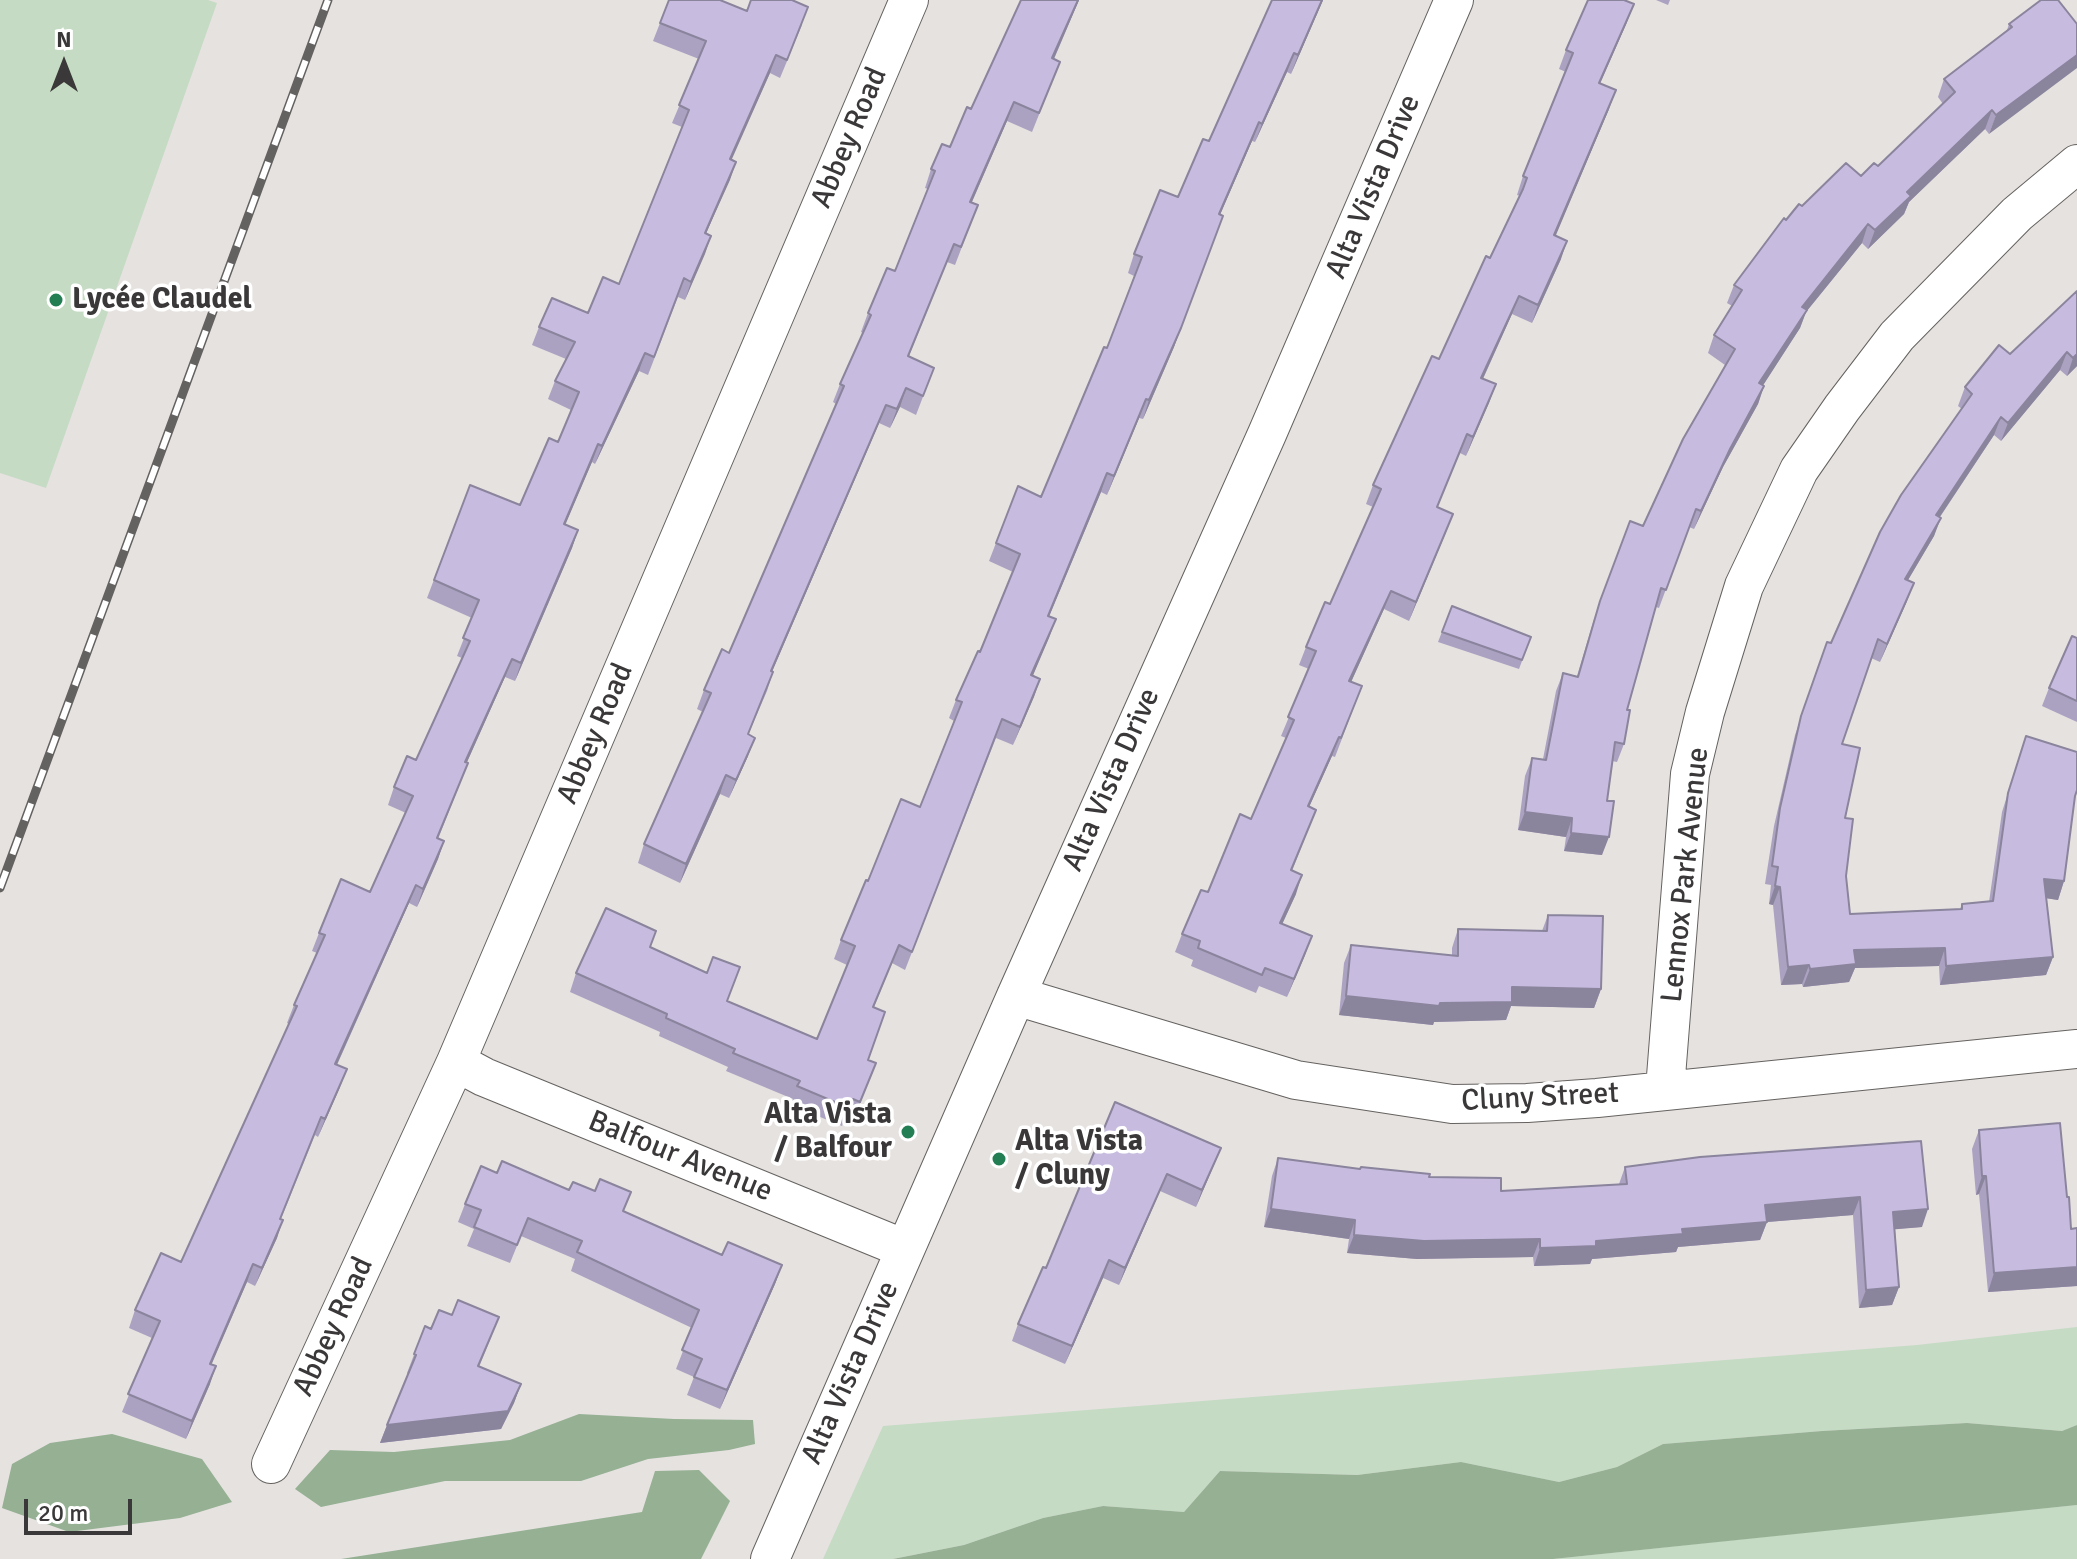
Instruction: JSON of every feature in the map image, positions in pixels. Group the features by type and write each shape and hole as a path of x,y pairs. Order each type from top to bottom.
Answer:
{"street":[{"name":"Abbey Road","path":"271,1464 456,1062 909,0"},
{"name":"Alta Vista Drive","path":"770,1559 1016,996 1267,434 1454,0"},
{"name":"Lennox Park Avenue","path":"1665,1089 1690,774 1705,712 1744,586 1799,470 1897,336 2017,214 2077,164"},
{"name":"Cluny Street","path":"1016,996 1296,1080 1452,1104 1527,1103 2077,1049"},
{"name":"Balfour Avenue","path":"456,1062 484,1077 905,1249"}],"green space":[{"name":"Lycée Claudel","path":"0,0 208,0 217,3 46,488 0,473"},
{"path":"2077,1327 2077,1425 2062,1431 1967,1423 1663,1444 1617,1467 1559,1482 1461,1462 1357,1475 1220,1471 1184,1512 1103,1506 1043,1518 964,1545 893,1559 823,1559 883,1426 1917,1345"},
{"path":"579,1414 753,1420 755,1444 648,1459 581,1481 445,1481 321,1507 295,1489 330,1450 394,1452 510,1440"},
{"path":"1967,1423 2062,1431 2077,1425 2077,1505 1553,1559 893,1559 964,1545 1043,1518 1103,1506 1184,1512 1220,1471 1357,1475 1461,1462 1559,1482 1617,1467 1663,1444"},
{"path":"112,1434 202,1459 232,1502 180,1518 69,1532 2,1508 12,1464 50,1443"},
{"path":"699,1470 730,1501 701,1559 341,1559 642,1512 655,1471"},
{"path":"2077,1505 2077,1559 1553,1559 1914,1521"}],"building":[{"path":"669,0 720,0 747,11 751,0 792,0 808,7 787,60 776,55 730,159 736,162 705,233 711,236 691,282 684,278 654,357 645,353 602,446 598,444 564,524 578,530 521,663 512,659 465,762 468,763 437,838 444,841 423,889 416,885 335,1064 347,1069 325,1119 321,1117 262,1268 253,1264 210,1364 216,1366 192,1421 128,1394 160,1321 135,1310 161,1253 181,1262 297,1006 294,1005 325,935 319,933 341,879 370,892 413,796 394,787 407,756 416,760 470,641 463,638 479,600 434,580 470,485 520,505 549,438 558,442 579,392 555,381 575,342 539,327 552,298 588,313 603,277 619,284 689,110 679,105 706,41 660,23"},
{"path":"1021,0 1078,0 1052,58 1060,62 1039,113 1014,102 970,202 978,205 961,247 954,244 908,356 934,368 923,396 906,388 897,409 886,405 771,671 748,734 755,738 736,780 726,775 686,864 644,844 711,693 704,690 722,649 729,653 844,386 840,384 871,315 868,313 887,268 895,271 935,171 931,169 942,144 950,147 967,107 971,109"},
{"path":"1272,0 1322,0 1298,55 1294,53 1262,124 1259,122 1219,214 1223,216 1181,328 1149,400 1146,399 1114,476 1107,473 1048,616 1056,619 1031,675 1040,679 1020,727 1002,719 912,952 899,945 873,1007 885,1012 868,1060 876,1063 860,1102 853,1099 849,1108 797,1086 800,1081 733,1053 735,1049 666,1018 667,1014 576,973 606,908 656,931 650,947 707,973 713,957 740,967 727,1001 817,1039 855,946 841,940 866,880 901,799 920,807 962,702 956,700 980,652 1020,554 996,543 1018,486 1041,497 1104,347 1107,348 1142,257 1134,254 1160,190 1178,197 1203,139 1209,141"},
{"path":"1588,0 1624,0 1634,4 1599,83 1616,90 1554,235 1567,241 1538,305 1519,296 1481,378 1496,384 1473,437 1467,434 1437,507 1453,514 1416,602 1391,591 1349,681 1362,686 1308,806 1316,810 1291,870 1302,875 1280,923 1312,936 1294,979 1265,968 1262,975 1198,948 1200,941 1182,934 1201,890 1208,892 1240,814 1251,819 1294,720 1288,717 1316,651 1306,647 1325,602 1330,604 1381,489 1373,485 1432,356 1439,359 1486,256 1490,258 1523,189 1527,178 1523,176 1573,53 1566,50"},
{"path":"2041,0 2058,0 2077,24 2077,55 1996,115 1992,110 1907,192 1911,196 1875,230 1868,224 1802,307 1807,310 1759,383 1764,386 1701,511 1696,509 1666,590 1661,588 1627,710 1630,710 1624,744 1615,742 1607,801 1614,801 1609,837 1571,833 1572,818 1525,812 1532,758 1546,760 1563,673 1578,677 1600,601 1630,521 1643,526 1683,439 1735,349 1714,335 1742,290 1734,285 1784,218 1786,220 1799,204 1802,206 1846,163 1861,176 1874,163 1878,166 1955,92 1944,79 2012,27 2009,24"},
{"path":"2077,291 2077,354 2073,358 2067,352 2008,423 2001,417 1936,515 1941,518 1905,579 1914,583 1887,644 1878,639 1842,744 1860,748 1845,818 1853,819 1846,876 1850,914 1962,909 1962,904 1993,901 2008,793 2026,736 2077,752 2077,790 2064,881 2044,879 2053,957 1946,966 1945,948 1854,950 1856,964 1810,969 1809,965 1788,967 1780,887 1775,886 1778,867 1772,866 1780,808 1801,716 1827,642 1831,643 1880,532 1901,495 1972,394 1965,387 1999,345 2010,354"},
{"path":"1452,606 1531,637 1522,660 1442,632"},
{"path":"2072,636 2077,638 2077,701 2049,688"},
{"path":"1548,915 1603,916 1601,989 1512,987 1512,1002 1440,1003 1439,1006 1346,996 1351,945 1458,956 1458,929 1547,931"},
{"path":"1115,1102 1221,1148 1202,1190 1167,1174 1125,1268 1109,1260 1072,1346 1018,1324 1043,1267 1046,1268"},
{"path":"2060,1123 2071,1229 2077,1228 2077,1267 1994,1273 1979,1130"},
{"path":"1921,1141 1928,1209 1893,1212 1899,1287 1866,1290 1860,1197 1765,1205 1767,1222 1682,1229 1683,1234 1596,1241 1596,1246 1540,1248 1540,1239 1424,1241 1354,1235 1355,1220 1271,1209 1278,1158 1430,1174 1429,1177 1501,1178 1501,1191 1627,1184 1625,1167 1700,1157"},
{"path":"502,1161 569,1190 573,1182 595,1191 600,1179 631,1192 623,1211 722,1255 728,1242 782,1265 727,1390 694,1377 702,1359 682,1350 699,1310 577,1252 582,1241 528,1218 517,1245 474,1227 481,1210 465,1204 481,1166 497,1173"},
{"path":"458,1300 499,1317 478,1366 521,1384 508,1411 387,1425 425,1326 431,1329 439,1310 452,1315"}],"railway":[{"path":"0,888 328,0"}],"place":[{"name":"Lycée Claudel","path":"56,300"},
{"name":"Alta Vista / Balfour","path":"908,1132"},
{"name":"Alta Vista / Cluny","path":"999,1159"}]}
